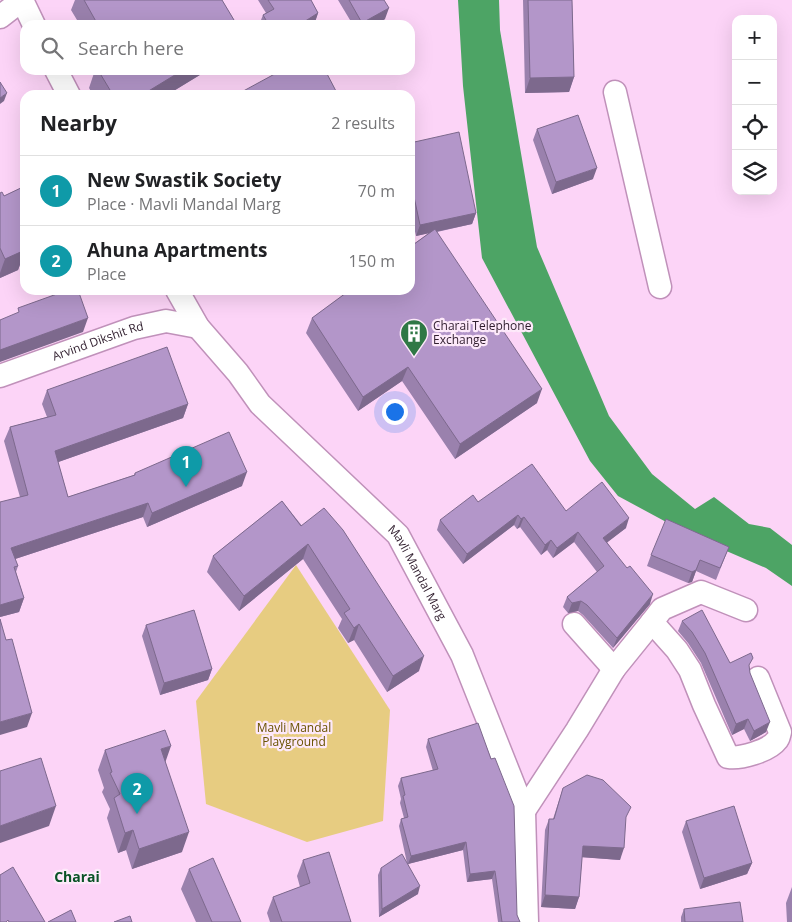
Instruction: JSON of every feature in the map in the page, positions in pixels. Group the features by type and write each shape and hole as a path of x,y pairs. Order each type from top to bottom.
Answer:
{"street":[{"path":"0,17 22,0 32,20"},
{"path":"59,75 66,90"},
{"path":"615,92 660,287"},
{"name":"Mavli Mandal Marg","path":"180,295 198,327 238,373 260,404 398,534 462,655 524,811 527,922"},
{"name":"Arvind Dikshit Rd","path":"0,376 134,328 166,321 198,327"},
{"path":"524,811 614,669 662,609 701,592 746,610"},
{"path":"652,622 677,650 690,670 728,757 736,758 758,752 777,741 780,732 758,678"},
{"path":"574,624 614,669"}],"green space":[{"name":"Mavli Mandal Playground","path":"296,565 390,710 383,821 307,842 206,804 196,701"}],"shaded area":[{"path":"458,0 499,0 500,30 537,247 609,416 652,474 695,509 714,497 749,524 770,528 792,545 792,586 766,568 694,537 618,496 590,461 482,258 463,86"}],"building":[{"path":"84,0 222,0 234,20 95,20"},
{"path":"268,0 311,0 318,13 307,20 266,20 263,15 274,9"},
{"path":"349,0 384,0 389,8 367,20 360,20"},
{"path":"528,0 572,0 574,77 530,78"},
{"path":"101,75 175,75 150,90 110,90"},
{"path":"273,75 328,75 335,90 245,90"},
{"path":"0,82 7,93 0,98"},
{"path":"578,115 597,168 556,182 537,129"},
{"path":"459,132 476,213 420,225 415,202 415,142"},
{"path":"20,188 20,252 5,259 0,248 0,193 2,192 4,196"},
{"name":"Charai Telephone Exchange","path":"435,229 542,389 460,444 408,367 363,397 312,318 343,295 415,295 415,243"},
{"path":"54,295 80,295 88,318 0,350 0,320 19,312 18,308"},
{"path":"167,347 188,404 55,451 68,497 135,475 135,473 229,432 247,472 152,513 148,503 11,548 18,566 14,567 24,598 0,605 0,502 28,495 10,427 56,415 47,390"},
{"path":"532,464 566,511 602,482 629,518 603,538 627,568 630,566 653,594 617,638 587,605 581,601 572,603 567,597 604,566 578,532 557,548 551,540 545,545 524,517 521,519 518,515 467,554 440,520 473,495 478,502"},
{"path":"282,501 301,526 324,508 343,530 424,656 393,676 359,624 354,628 344,613 350,609 308,544 244,596 213,556"},
{"path":"666,519 729,547 720,568 700,560 696,570 692,572 651,555"},
{"path":"194,610 212,669 164,683 146,625"},
{"path":"702,610 730,663 751,653 753,658 749,665 750,673 770,722 754,731 748,719 736,724 705,653 692,632 682,621"},
{"path":"0,619 6,640 12,639 32,713 0,722"},
{"path":"478,723 491,759 495,758 514,806 517,915 520,922 502,922 495,871 470,874 466,842 411,856 401,819 408,817 401,778 438,769 428,739"},
{"path":"165,730 171,746 161,749 189,832 139,849 133,830 125,833 114,798 120,794 110,773 112,772 105,750"},
{"path":"41,758 56,806 0,826 0,771"},
{"path":"587,775 603,780 631,807 626,817 624,848 583,846 579,897 545,895 549,819 554,819 563,788"},
{"path":"734,806 752,863 704,878 686,821"},
{"path":"329,852 351,922 282,922 273,897 310,883 303,860"},
{"path":"402,854 420,886 382,909 381,868"},
{"path":"213,858 241,922 212,922 189,869"},
{"path":"13,867 45,922 9,922 8,920 0,922 0,875"},
{"path":"740,902 743,922 685,922 684,909"},
{"path":"71,910 76,922 48,922"},
{"path":"130,916 132,922 114,922"}],"place":[{"name":"Charai Telephone Exchange","path":"414,357"},
{"name":"New Swastik Society","path":"186,487"},
{"name":"Ahuna Apartments","path":"137,814"}],"district":[{"name":"Charai","path":"77,877"}]}
